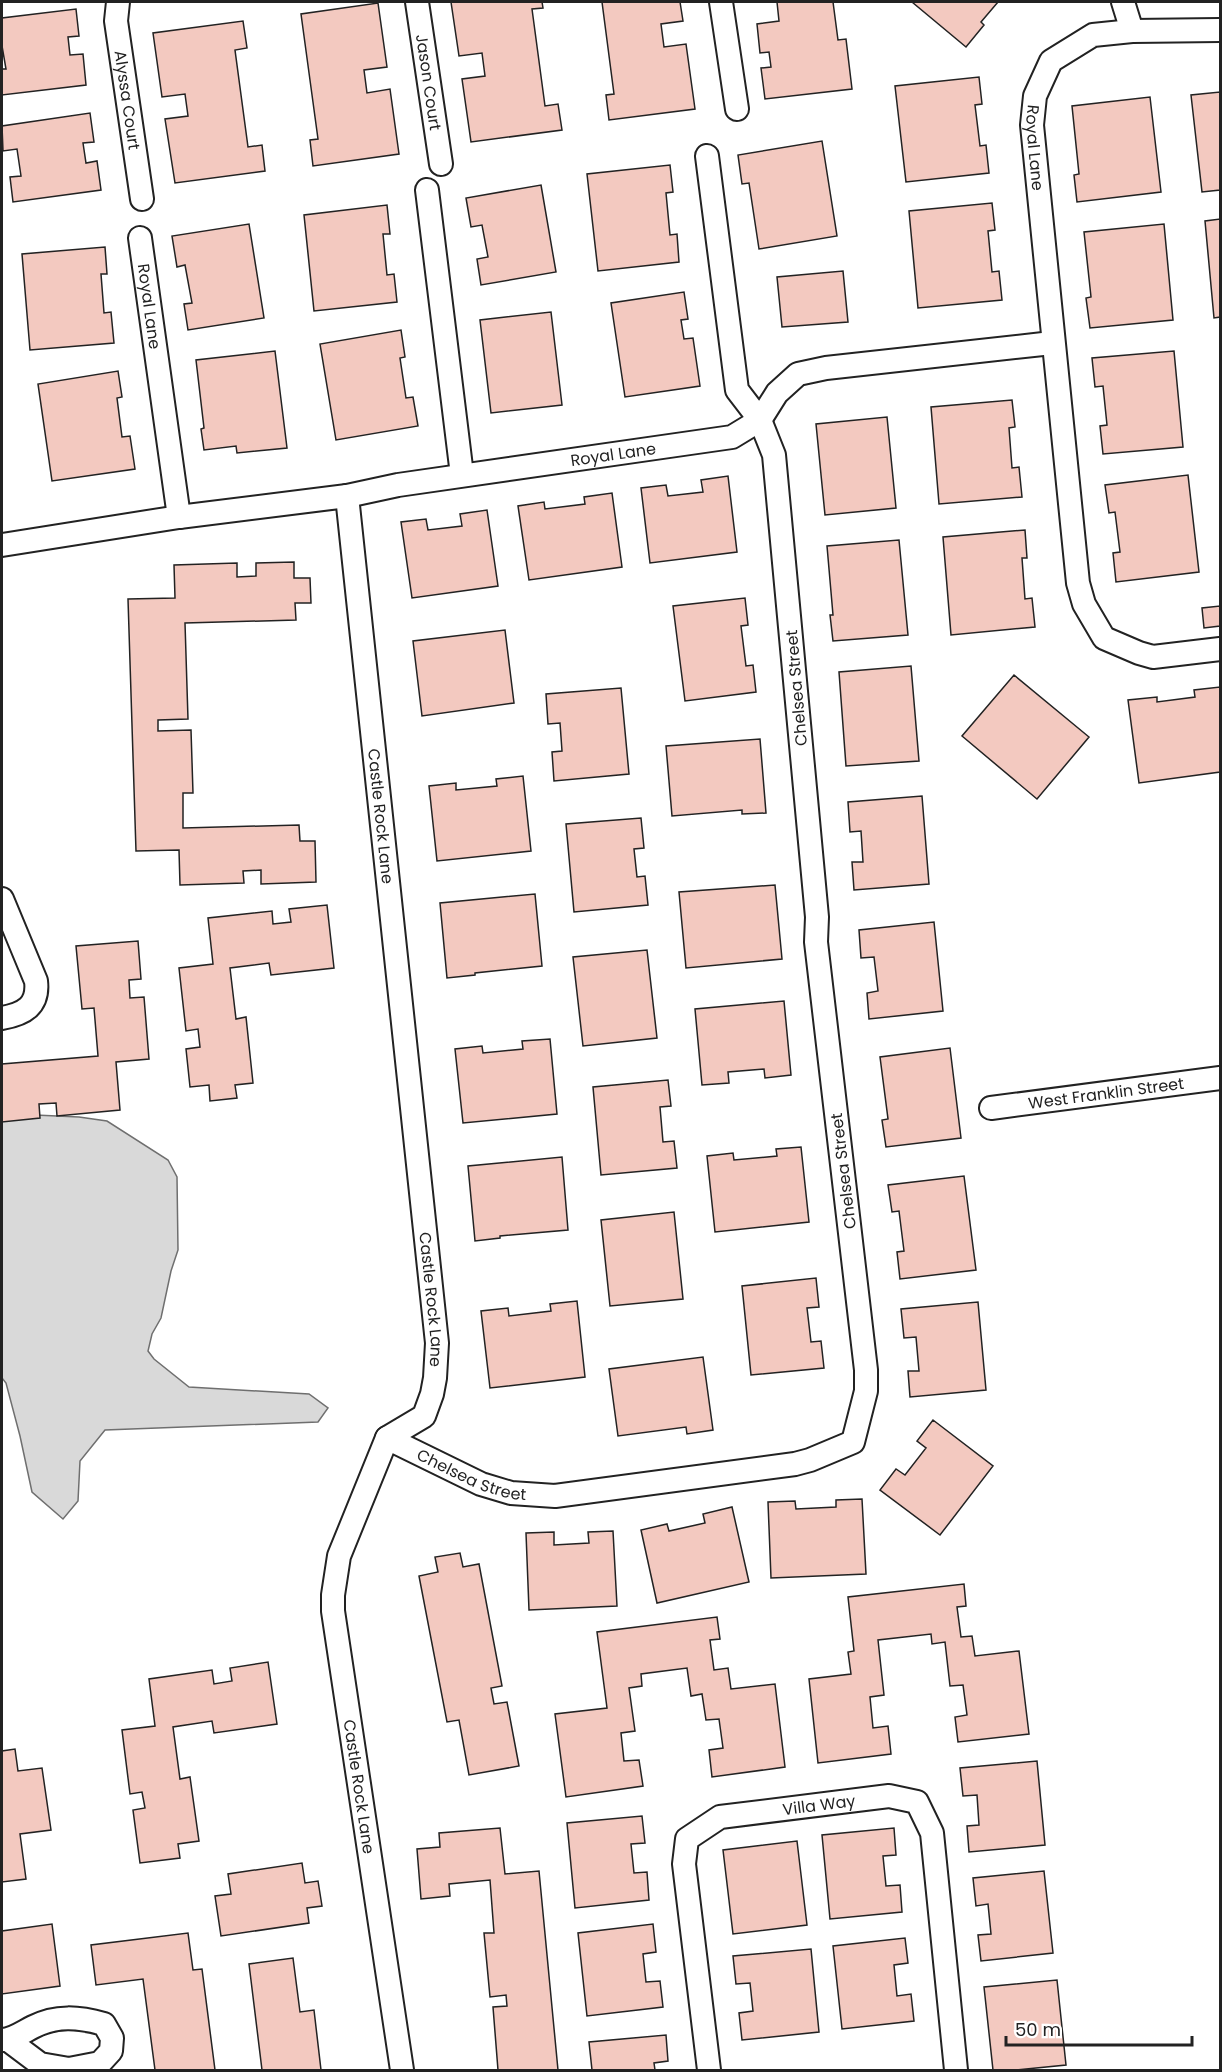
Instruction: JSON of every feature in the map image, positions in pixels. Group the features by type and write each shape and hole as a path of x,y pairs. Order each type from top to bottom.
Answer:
{"street":[{"name":"Alyssa Court","path":"117,2 116,21 142,199"},
{"name":"Jason Court","path":"417,2 441,164"},
{"path":"722,2 737,109"},
{"path":"1123,2 1132,31"},
{"name":"Royal Lane","path":"1221,30 1132,31 1093,35 1051,61 1035,96 1032,125 1052,343 1078,584 1084,604 1104,638 1139,653 1153,657 1221,649"},
{"path":"707,156 737,390 760,420"},
{"path":"428,190 462,475"},
{"name":"Royal Lane","path":"140,238 179,517"},
{"name":"Royal Lane","path":"2,544 179,517 347,496 462,475 732,437 760,420 777,393 798,374 826,368 1052,343"},
{"name":"Chelsea Street","path":"387,1438 481,1484 511,1493 555,1496 795,1464 854,1442 866,1391 866,1370 816,942 818,917 774,455 760,420"},
{"name":"Castle Rock Lane","path":"347,496 437,1343 435,1378 424,1416 387,1438 339,1556 333,1595 333,1611 402,2070"},
{"path":"2,899 36,981 38,992 31,1006 19,1014 2,1018"},
{"name":"West Franklin Street","path":"991,1108 1221,1078"},
{"name":"Villa Way","path":"709,2070 684,1864 687,1839 720,1817 889,1796 917,1802 932,1833 956,2070"}],"shaded area":[{"path":"35,1115 107,1121 168,1160 177,1177 178,1250 161,1318 152,1334 148,1351 154,1359 189,1387 309,1394 328,1408 318,1422 105,1430 80,1461 78,1501 63,1519 32,1492 20,1436 6,1383 2,1378 2,1119"}],"building":[{"path":"451,2 542,2 543,8 532,9 545,106 558,104 562,130 471,142 462,79 485,76 482,53 459,56"},
{"path":"602,2 680,2 683,21 661,24 664,47 686,44 695,109 609,120 606,95 614,94"},
{"path":"777,2 833,2 838,40 846,39 852,89 765,99 761,68 771,67 769,52 760,53 757,24 779,21"},
{"path":"912,2 998,2 981,22 984,25 966,47"},
{"path":"378,3 387,67 364,70 367,93 390,89 399,154 313,166 310,140 318,139 301,14"},
{"path":"76,9 79,36 68,37 70,55 83,54 86,85 2,95 2,69 6,69 2,46 2,18"},
{"path":"243,21 247,48 235,50 248,147 262,145 265,171 175,183 165,119 188,116 185,94 162,97 153,33"},
{"path":"979,77 982,104 975,105 980,146 986,145 989,173 906,182 895,86"},
{"path":"1220,92 1220,190 1202,192 1191,95"},
{"path":"1150,97 1161,192 1077,202 1074,175 1079,174 1072,106"},
{"path":"90,113 94,142 83,143 86,163 97,161 101,190 13,202 10,177 21,176 17,149 3,151 2,126"},
{"path":"822,141 837,236 759,249 749,183 742,184 738,155"},
{"path":"670,165 673,192 666,193 670,235 677,234 679,262 598,271 587,174"},
{"path":"541,185 556,272 481,285 477,259 488,257 482,225 471,227 466,198"},
{"path":"992,203 995,230 988,231 992,272 999,271 1002,300 918,308 909,211"},
{"path":"387,205 390,234 383,234 387,275 394,274 397,302 314,311 304,215"},
{"path":"1220,219 1220,317 1214,318 1205,221"},
{"path":"249,224 264,318 188,330 184,304 192,303 185,265 177,267 172,236"},
{"path":"1164,224 1173,320 1090,328 1086,298 1091,297 1084,232"},
{"path":"105,247 107,274 101,274 104,313 111,312 114,343 30,350 22,254"},
{"path":"843,271 848,322 782,327 777,277"},
{"path":"684,292 688,319 681,320 684,339 693,338 700,386 625,397 611,303"},
{"path":"551,312 562,405 491,413 480,320"},
{"path":"401,330 405,357 400,358 406,398 413,397 418,426 336,440 320,344"},
{"path":"275,351 287,448 237,453 236,446 204,450 201,429 204,428 196,360"},
{"path":"1174,351 1183,447 1103,454 1100,426 1107,425 1103,386 1095,387 1092,358"},
{"path":"118,371 122,397 117,398 122,437 130,436 135,469 52,481 38,384"},
{"path":"1012,400 1015,427 1009,428 1012,468 1019,467 1022,497 939,504 931,407"},
{"path":"887,417 896,508 825,515 816,424"},
{"path":"1188,475 1199,572 1116,582 1113,553 1120,552 1115,512 1109,513 1105,485"},
{"path":"728,476 737,552 650,563 641,488 666,485 668,496 703,492 701,480"},
{"path":"612,493 622,567 529,580 518,506 544,502 545,509 585,504 584,497"},
{"path":"487,510 498,586 412,598 401,522 426,519 428,530 462,526 460,514"},
{"path":"1025,530 1027,558 1022,558 1025,599 1032,598 1035,627 951,635 943,537"},
{"path":"899,540 908,635 833,641 827,546"},
{"path":"294,562 294,578 310,578 311,603 295,603 296,620 185,623 188,719 158,720 158,731 191,730 193,793 183,793 183,828 299,825 300,841 315,841 316,882 261,884 261,870 243,871 244,883 180,885 179,850 136,851 128,599 175,598 174,565 237,563 237,577 256,576 256,563"},
{"path":"745,598 748,625 741,626 746,666 753,665 756,692 685,701 673,606"},
{"path":"1220,606 1220,626 1204,628 1202,608"},
{"path":"505,630 514,703 422,716 413,641"},
{"path":"911,666 919,761 846,766 839,672"},
{"path":"1014,675 1089,737 1037,799 962,736"},
{"path":"1220,687 1220,772 1139,783 1128,700 1157,697 1157,702 1195,697 1194,690"},
{"path":"621,688 629,774 554,781 552,752 562,751 560,723 548,724 546,694"},
{"path":"760,739 766,813 742,814 742,810 672,816 666,746"},
{"path":"523,776 531,851 437,861 429,786 456,783 456,790 497,786 496,779"},
{"path":"922,796 929,884 854,890 852,862 863,862 861,831 850,832 848,802"},
{"path":"641,818 644,848 634,849 637,877 645,876 648,905 574,912 566,824"},
{"path":"775,885 782,959 686,968 679,892"},
{"path":"535,894 542,966 447,978 440,903"},
{"path":"327,905 334,968 271,975 269,963 230,968 236,1019 246,1017 253,1083 235,1085 237,1098 210,1101 209,1085 190,1087 186,1049 200,1047 198,1029 186,1031 179,968 213,964 208,918 272,911 273,924 291,922 289,909"},
{"path":"934,922 943,1011 869,1019 867,993 878,991 874,957 861,958 859,930"},
{"path":"138,941 141,979 129,980 130,998 144,997 149,1059 116,1062 120,1110 57,1116 56,1103 39,1104 40,1118 2,1122 2,1064 98,1056 94,1008 82,1009 76,946"},
{"path":"647,950 657,1038 583,1046 573,957"},
{"path":"784,1001 791,1075 765,1078 764,1069 728,1072 729,1083 702,1085 695,1009"},
{"path":"550,1039 557,1114 463,1123 455,1049 482,1046 483,1053 523,1049 522,1041"},
{"path":"950,1048 961,1138 886,1147 882,1120 888,1119 880,1057"},
{"path":"668,1080 671,1106 660,1107 663,1142 674,1141 677,1168 601,1175 593,1087"},
{"path":"801,1147 809,1222 715,1232 707,1156 733,1153 734,1160 777,1156 776,1149"},
{"path":"562,1157 568,1230 500,1236 500,1238 475,1241 468,1166"},
{"path":"964,1176 976,1270 900,1279 897,1252 904,1251 899,1211 892,1212 888,1185"},
{"path":"674,1212 683,1299 610,1306 601,1220"},
{"path":"816,1278 819,1307 807,1308 811,1342 821,1341 824,1368 751,1375 742,1286"},
{"path":"577,1301 585,1377 490,1388 481,1311 508,1308 509,1316 551,1311 550,1304"},
{"path":"978,1302 986,1390 910,1397 908,1371 919,1371 916,1337 904,1338 901,1309"},
{"path":"703,1357 713,1430 687,1434 686,1427 618,1436 609,1369"},
{"path":"933,1420 993,1466 940,1535 880,1490 896,1469 905,1475 926,1448 917,1441"},
{"path":"862,1499 866,1574 771,1578 768,1502 795,1501 796,1509 836,1507 836,1500"},
{"path":"732,1507 749,1582 657,1603 641,1530 667,1524 669,1531 705,1523 703,1514"},
{"path":"613,1531 617,1606 529,1610 526,1533 554,1532 554,1545 589,1543 588,1532"},
{"path":"460,1553 463,1567 479,1564 502,1686 491,1688 494,1704 507,1702 519,1766 469,1775 459,1720 447,1722 419,1576 438,1572 435,1557"},
{"path":"964,1584 966,1606 957,1607 961,1637 972,1636 975,1656 1019,1651 1029,1734 958,1742 955,1717 967,1715 963,1685 950,1686 945,1642 932,1644 931,1634 878,1640 884,1695 870,1697 873,1728 888,1726 891,1754 818,1763 809,1679 851,1674 848,1652 854,1651 848,1597"},
{"path":"717,1617 720,1639 710,1640 714,1670 728,1668 731,1689 775,1684 785,1767 712,1777 709,1750 723,1748 719,1719 706,1720 702,1694 691,1696 687,1668 641,1674 642,1686 629,1688 635,1731 621,1733 624,1761 639,1760 643,1786 566,1797 555,1714 607,1708 597,1632"},
{"path":"268,1662 277,1724 214,1733 212,1721 173,1727 180,1779 190,1777 199,1841 178,1844 180,1858 140,1863 133,1810 145,1808 142,1792 130,1794 122,1730 155,1726 149,1679 212,1670 214,1684 232,1681 230,1668"},
{"path":"15,1749 18,1771 42,1768 51,1830 20,1834 26,1879 2,1882 2,1751"},
{"path":"1037,1761 1045,1845 969,1852 967,1826 979,1825 977,1795 963,1796 960,1768"},
{"path":"642,1816 645,1843 631,1844 634,1873 647,1872 649,1900 575,1908 567,1823"},
{"path":"500,1828 505,1874 539,1871 558,2070 498,2070 493,2007 507,2006 506,1995 490,1997 484,1933 494,1933 490,1880 449,1884 450,1896 421,1899 417,1849 440,1847 439,1833"},
{"path":"894,1828 896,1855 883,1856 886,1886 900,1885 902,1912 830,1919 822,1835"},
{"path":"797,1841 807,1925 733,1934 723,1850"},
{"path":"302,1863 305,1883 318,1881 322,1906 307,1908 309,1923 221,1936 215,1896 231,1894 228,1874"},
{"path":"1044,1871 1053,1953 981,1961 978,1935 991,1934 988,1904 976,1906 973,1878"},
{"path":"52,1924 60,1986 2,1994 2,1931"},
{"path":"653,1924 656,1952 643,1954 646,1982 660,1981 663,2007 587,2016 578,1933"},
{"path":"188,1933 193,1970 202,1969 215,2070 155,2070 143,1979 96,1985 91,1945"},
{"path":"905,1938 908,1963 894,1965 897,1996 911,1994 914,2021 842,2029 833,1946"},
{"path":"811,1949 819,2032 742,2040 739,2013 753,2011 750,1983 736,1984 733,1956"},
{"path":"293,1958 300,2012 314,2010 321,2070 262,2070 249,1964"},
{"path":"1057,1980 1066,2065 993,2070 984,1987"},
{"path":"666,2035 668,2061 654,2063 655,2070 592,2070 589,2042"}]}
